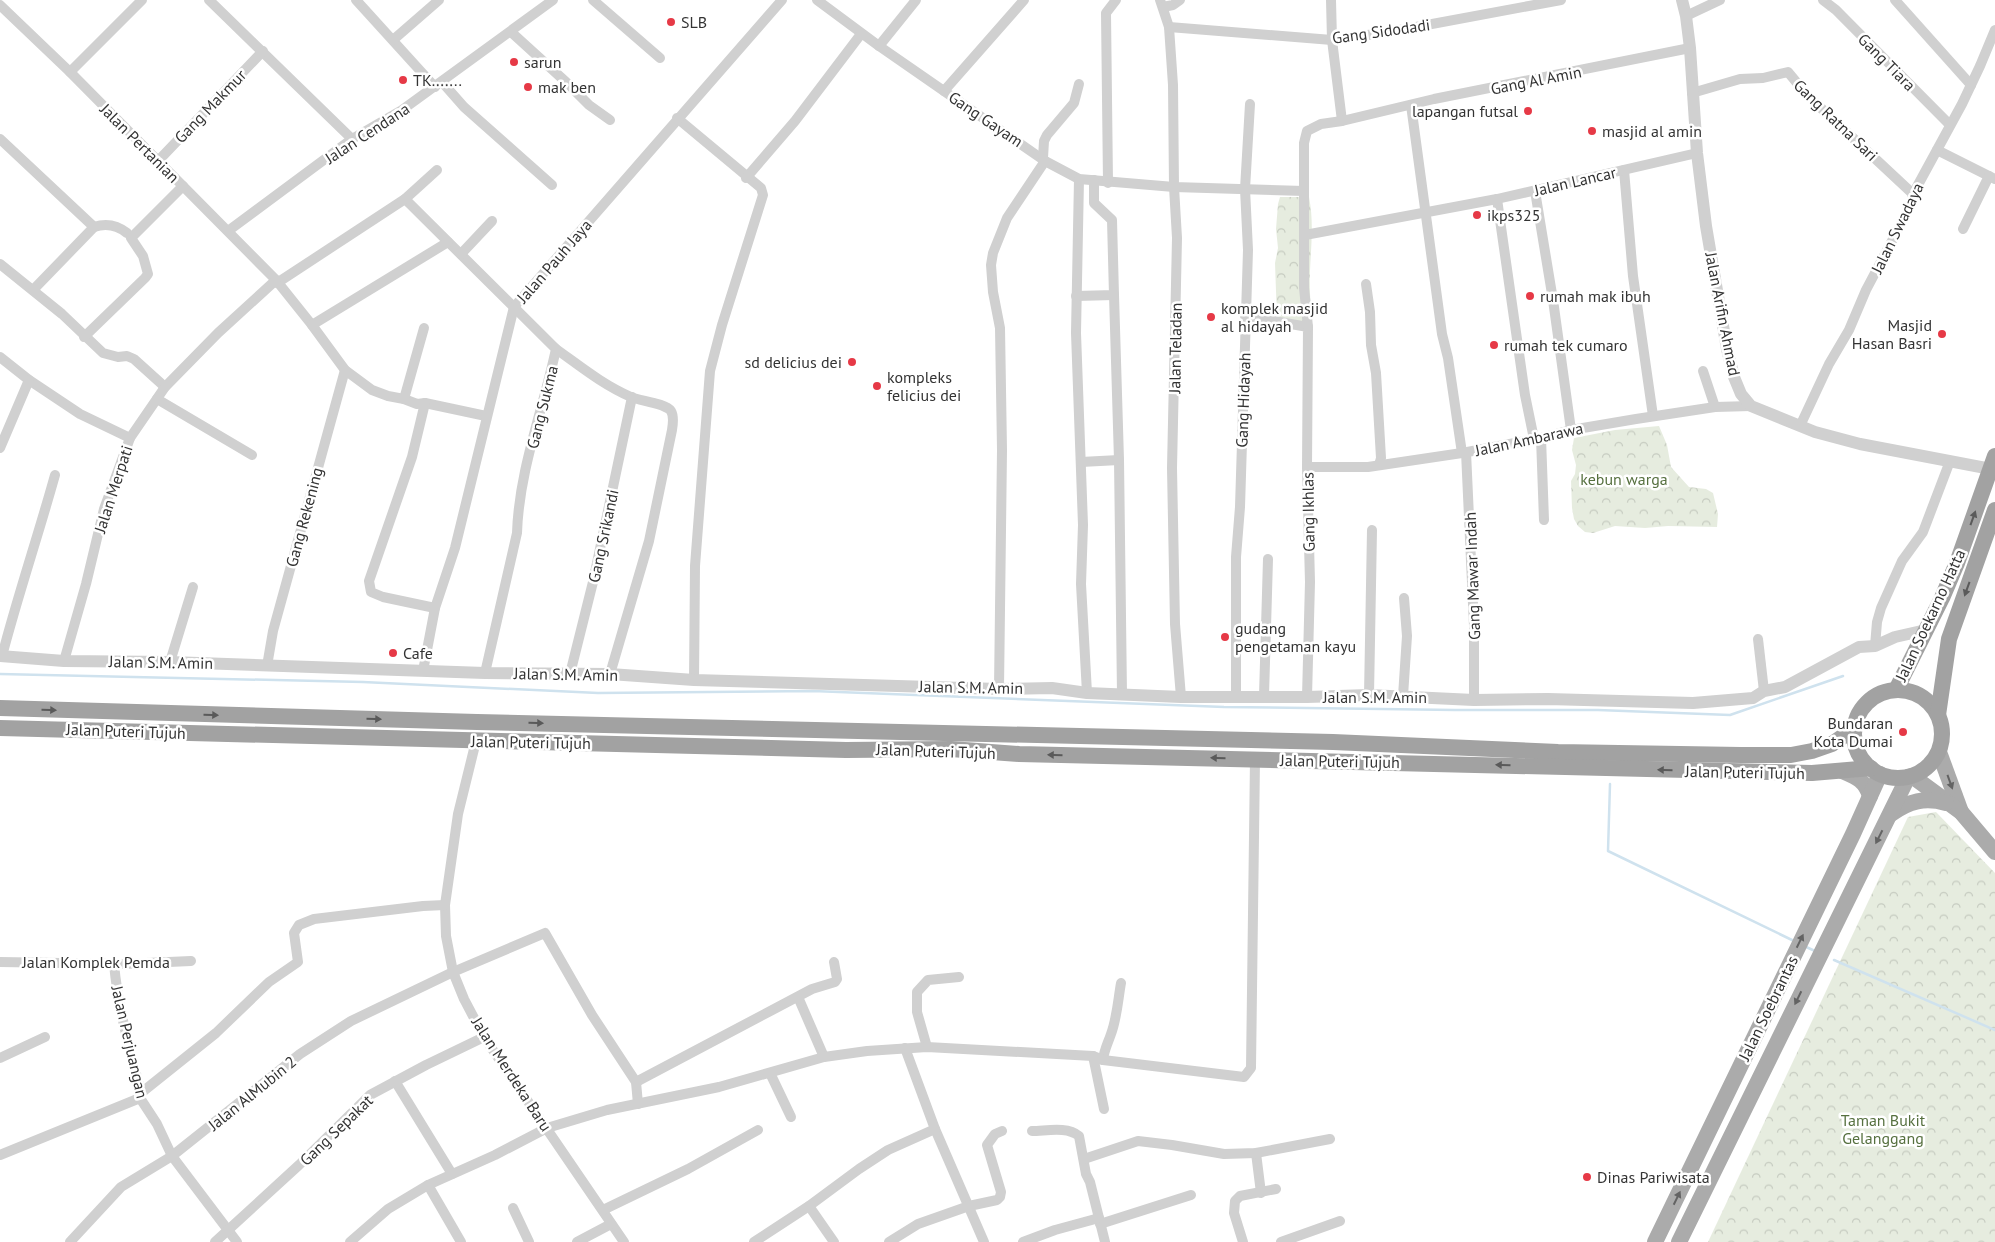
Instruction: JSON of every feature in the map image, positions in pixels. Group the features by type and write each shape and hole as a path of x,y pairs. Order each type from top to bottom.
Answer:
{"highway":[{"name":"Jalan Soekarno Hatta","path":"1896,690 1957,563 1993,462"},
{"name":"Jalan Soekarno Hatta","path":"1938,715 1949,638 1995,510"},
{"path":"1896,690 1909,691 1921,696 1931,704 1938,715 1942,727 1942,740 1939,752 1932,763 1923,771 1910,777 1894,778 1875,771 1862,760 1854,736 1855,724 1861,711 1870,700 1882,693 1896,690"},
{"name":"Jalan Puteri Tujuh","path":"0,708 477,722 1333,742 1558,752 1791,756 1832,744 1846,735 1855,724"},
{"path":"26,728 27,709"},
{"name":"Jalan Puteri Tujuh","path":"0,728 846,750 952,749 1019,754 1812,773 1875,771"}],"main road":[{"path":"1939,752 1954,808"},
{"path":"1842,771 1859,779 1867,788 1870,796"},
{"name":"Jalan Soebrantas","path":"1655,1242 1870,796 1875,771"},
{"path":"1910,777 1954,808 1995,852"},
{"name":"Jalan Soebrantas","path":"1679,1242 1910,777"},
{"path":"1891,814 1900,807 1914,801 1932,799 1954,808"},
{"path":"1701,1149 1719,1159"}],"street":[{"path":"70,72 142,0"},
{"path":"209,0 352,139"},
{"path":"356,0 438,84 552,185"},
{"path":"393,40 440,0"},
{"name":"Jalan Cendana","path":"228,231 352,139 402,110 553,0"},
{"path":"593,0 660,58"},
{"name":"Jalan Pauh Jaya","path":"423,671 434,608 455,548 514,307 782,0"},
{"name":"Gang Gayam","path":"817,0 861,34 944,91 1044,159 1078,179 1174,187 1304,191"},
{"path":"879,46 916,0"},
{"path":"944,91 1024,0"},
{"path":"1108,183 1106,12 1116,0"},
{"path":"1162,3 1173,5 1180,0"},
{"path":"1331,0 1332,40 1342,121"},
{"name":"Gang Sidodadi","path":"1169,27 1332,40 1398,30 1561,0"},
{"name":"Jalan Arifin Ahmad","path":"1682,0 1690,48 1697,153 1706,226 1727,349 1734,377 1742,394 1751,406"},
{"path":"1686,16 1720,0"},
{"name":"Gang Tiara","path":"1823,0 1836,10 1950,125"},
{"path":"1894,0 1971,85"},
{"name":"Jalan Teladan","path":"1162,3 1169,27 1173,85 1174,187 1178,238 1172,477 1175,624 1181,697"},
{"name":"Jalan Pertanian","path":"0,5 70,72 277,282 345,370 372,390 388,396 417,404 425,402 486,416"},
{"name":"Jalan Swadaya","path":"1800,426 1829,364 1849,330 1866,290 1911,205 1913,194 1971,85 1995,30"},
{"path":"510,32 589,105 610,120"},
{"path":"746,178 795,121 861,34"},
{"name":"Gang Al Amin","path":"1304,143 1307,131 1321,124 1690,48"},
{"name":"Gang Makmur","path":"158,161 263,51"},
{"name":"Gang Ratna Sari","path":"1692,93 1740,79 1763,78 1788,72 1807,95 1913,194"},
{"path":"999,689 1002,432 1000,328 993,292 991,265 993,253 1007,218 1044,159 1044,141 1074,103 1079,84"},
{"name":"Gang Hidayah","path":"1236,697 1236,558 1240,508 1246,316 1248,250 1245,189 1250,104"},
{"name":"Gang Mawar Indah","path":"1411,105 1442,334 1448,358 1464,453 1474,626 1474,700"},
{"path":"677,118 746,178 761,188 763,195 722,325 710,370 695,566 694,680"},
{"path":"0,139 94,227"},
{"name":"Gang Ikhlas","path":"1304,143 1304,288 1308,327 1307,467 1310,582 1307,697"},
{"path":"1937,150 1992,178 1963,229"},
{"name":"Jalan Lancar","path":"1305,235 1497,199 1697,153"},
{"name":"Jalan Merpati","path":"64,661 86,584 104,509 130,438 165,387 218,333 277,282 405,199 437,170"},
{"path":"1624,170 1633,276 1653,416"},
{"path":"1078,179 1076,296 1083,525 1081,584 1087,692"},
{"path":"1094,180 1094,203 1112,220 1119,460 1122,694"},
{"path":"129,236 183,186"},
{"path":"1534,191 1553,300 1571,430"},
{"name":"Gang Sukma","path":"405,199 556,349 526,467 516,533 485,673"},
{"path":"1497,199 1525,395 1538,438 1544,520"},
{"path":"462,254 492,221"},
{"path":"33,290 94,227 102,224 113,226 129,236 143,256 148,274 84,337"},
{"path":"312,325 448,242"},
{"path":"0,264 62,314 84,337 103,353 118,357 127,356 134,359 165,387"},
{"path":"1366,284 1370,312 1371,345 1376,373 1381,458 1379,465"},
{"path":"1076,296 1114,294"},
{"path":"1246,316 1308,327"},
{"path":"404,399 424,328"},
{"path":"556,349 605,384 632,397 664,406 670,410 673,417 672,430 649,540 610,674"},
{"path":"0,357 29,380 80,414 130,438"},
{"name":"Gang Rekening","path":"267,666 273,632 307,502 345,370"},
{"path":"1703,371 1715,407"},
{"path":"0,448 29,380"},
{"name":"Gang Srikandi","path":"570,674 593,582 632,397"},
{"path":"157,399 252,455"},
{"path":"425,402 412,458 369,581 369,587 371,592 383,597 434,608"},
{"path":"1751,406 1800,426 1860,444 1950,461 1993,462"},
{"name":"Jalan Ambarawa","path":"1307,467 1368,467 1464,453 1571,430 1653,416 1715,407 1751,406"},
{"path":"1081,462 1119,460"},
{"path":"1875,646 1881,608 1902,561 1922,532 1950,461"},
{"path":"1,656 19,590 33,556 55,476"},
{"path":"1369,695 1372,530"},
{"path":"1264,696 1268,559"},
{"path":"170,662 193,587"},
{"path":"1403,696 1407,636 1404,598"},
{"name":"Jalan S.M. Amin","path":"1,656 64,661 170,662 485,673 610,674 694,680 999,689 1052,688 1087,692 1181,697 1369,695 1474,700 1548,699 1693,703 1753,698 1764,691 1785,688 1859,648 1875,646 1895,637 1926,630"},
{"path":"1758,639 1764,691"},
{"name":"Jalan Merdeka Baru","path":"476,741 458,814 445,906 446,936 453,972 464,1000 484,1037 624,1242"},
{"path":"350,1242 388,1209 428,1185 495,1155 547,1128 606,1110 718,1087 824,1057 867,1051 927,1047 1098,1058 1240,1078 1244,1077 1250,1071 1255,759"},
{"path":"1,1153 141,1096 216,1033 269,982 298,962 294,933 299,925 314,919 423,906 445,906"},
{"name":"Jalan AlMubin 2","path":"70,1242 121,1187 172,1156 300,1054 351,1021 453,972 545,934 592,1015 636,1082"},
{"name":"Jalan Komplek Pemda","path":"0,962 114,964 191,961"},
{"path":"638,1104 636,1082 812,989 835,982 837,979 834,962"},
{"name":"Jalan Perjuangan","path":"114,964 124,1030 141,1096 172,1156 237,1242"},
{"path":"927,1047 917,1012 917,992 928,980 959,977"},
{"path":"1104,1109 1098,1058 1104,1050 1114,1023 1120,984"},
{"path":"798,997 824,1057"},
{"name":"Gang Sepakat","path":"215,1242 299,1165 370,1095 395,1080 484,1037"},
{"path":"0,1058 45,1038"},
{"path":"905,1048 935,1129 984,1242"},
{"path":"770,1073 792,1118"},
{"path":"395,1080 452,1174"},
{"path":"754,1242 888,1150 935,1129"},
{"path":"603,1210 688,1169 758,1130"},
{"path":"1032,1132 1062,1130 1074,1132 1079,1136 1086,1174 1090,1182 1105,1242"},
{"path":"889,1242 918,1224 969,1206 996,1200 1000,1197 1001,1192 987,1145 995,1134 1002,1131"},
{"path":"1084,1159 1138,1142 1172,1145 1224,1154 1256,1153 1330,1139"},
{"path":"1256,1153 1261,1193"},
{"path":"428,1185 461,1242"},
{"path":"1243,1242 1234,1213 1235,1201 1240,1196 1276,1189"},
{"path":"1023,1242 1055,1230 1100,1221 1191,1195"},
{"path":"809,1206 834,1242"},
{"path":"513,1208 529,1242"},
{"path":"1282,1242 1340,1221"},
{"path":"576,1242 611,1224"}],"green space":[{"path":"1280,197 1309,197 1312,225 1310,285 1312,326 1277,319 1275,263 1278,248 1276,229"},
{"name":"kebun warga","path":"1659,426 1667,445 1671,467 1689,487 1706,489 1713,493 1718,514 1717,527 1668,526 1645,528 1615,526 1593,533 1585,532 1574,519 1572,508 1571,481 1575,474 1576,465 1572,450 1574,438 1615,430"},
{"name":"Taman Bukit Gelanggang","path":"1936,812 1995,873 1995,1242 1708,1242 1908,817"}],"waterway":[{"path":"0,674 363,682 598,693 813,691 1224,707 1598,710 1730,715 1843,676"},
{"path":"1610,784 1608,851 1794,941"},
{"path":"1804,946 1815,951"},
{"path":"1834,960 1995,1030"}],"place":[{"name":"SLB","path":"671,22"},
{"name":"sarun","path":"514,62"},
{"name":"TK.......","path":"403,80"},
{"name":"mak ben","path":"528,87"},
{"name":"lapangan futsal","path":"1528,111"},
{"name":"masjid al amin","path":"1592,131"},
{"name":"ikps325","path":"1477,215"},
{"name":"rumah mak ibuh","path":"1530,296"},
{"name":"komplek masjid al hidayah","path":"1211,317"},
{"name":"Masjid Hasan Basri","path":"1942,334"},
{"name":"rumah tek cumaro","path":"1494,345"},
{"name":"sd delicius dei","path":"852,362"},
{"name":"kompleks felicius dei","path":"877,386"},
{"name":"gudang pengetaman kayu","path":"1225,637"},
{"name":"Cafe","path":"393,653"},
{"name":"Bundaran Kota Dumai","path":"1903,732"},
{"name":"Dinas Pariwisata","path":"1587,1177"}]}
